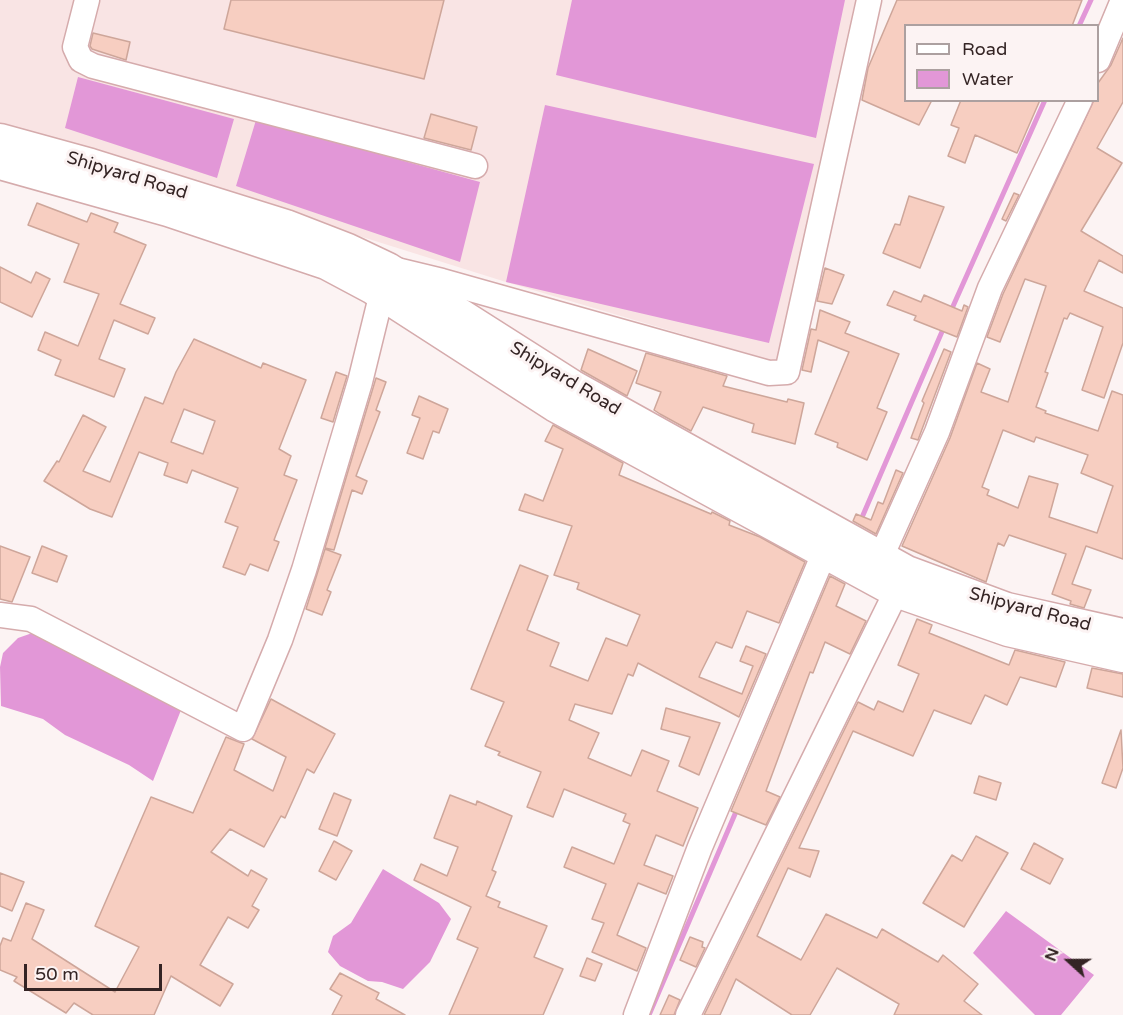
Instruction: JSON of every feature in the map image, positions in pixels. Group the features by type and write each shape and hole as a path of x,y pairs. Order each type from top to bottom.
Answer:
{"main road":[{"name":"Shipyard Road","path":"0,139 91,164 286,225 348,249 385,282"},
{"name":"Shipyard Road","path":"0,164 168,212 385,282 572,385 828,543 1008,631 1123,657"},
{"name":"Shipyard Road","path":"895,574 1007,608 1123,634"}],"street":[{"path":"87,0 75,47 81,60 93,66 475,166"},
{"path":"0,615 31,619 243,729 280,640 304,570 385,282 442,281 769,373 787,372 869,0"},
{"path":"1099,58 1123,0"},
{"path":"688,1015 895,574 937,432 990,288 1079,102"},
{"path":"636,1015 700,847 828,543"}],"shaded area":[{"path":"0,0 861,0 783,364 0,127"}],"water":[{"path":"572,0 845,0 816,138 556,75"},
{"path":"78,77 234,119 217,178 65,128"},
{"path":"545,105 814,164 769,343 506,282"},
{"path":"256,120 480,182 460,262 236,186"},
{"path":"38,631 183,705 153,781 129,765 65,735 43,719 1,706 0,667 3,653 18,638"},
{"path":"383,869 439,903 451,919 430,962 403,989 382,982 368,981 340,966 328,952 333,936 351,923"},
{"path":"1006,911 1094,975 1061,1015 1035,1015 973,953"}],"building":[{"path":"231,0 444,0 424,79 224,29"},
{"path":"897,0 1082,0 1073,24 904,24 904,102 931,102 919,125 862,100 868,68"},
{"path":"93,33 130,42 126,60 92,49 90,46"},
{"path":"1123,38 1123,102 1097,148 1122,163 1081,231 1123,256 1123,273 1099,260 1084,291 1123,308 1123,343 1104,398 1082,390 1103,327 1070,313 1067,319 1064,318 1045,372 1048,373 1036,407 1046,411 1045,413 1098,431 1112,391 1123,395 1123,559 1086,546 1072,584 1091,590 1084,608 1070,604 1071,601 1052,594 1066,554 1009,535 1004,546 998,543 986,582 902,546 950,438 977,363 990,369 981,392 1008,402 1046,286 1025,279 1000,342 987,337 1003,294 1093,102 1099,102 1099,82 1111,65","holes":["1003,430 1034,442 1036,437 1088,455 1081,473 1113,486 1097,533 1049,517 1058,484 1029,476 1018,508 987,495 989,490 982,487"]},
{"path":"960,102 1039,102 1017,153 975,135 965,163 948,156 959,128 951,125"},
{"path":"431,114 477,127 471,150 424,138"},
{"path":"1014,193 1019,195 1006,221 1002,219"},
{"path":"909,196 944,207 920,268 883,253 895,224 900,225"},
{"path":"37,203 87,222 91,213 118,223 114,232 146,245 120,304 155,318 148,334 114,320 99,359 125,369 114,397 55,375 61,360 38,350 45,332 78,346 99,294 64,282 79,244 28,225"},
{"path":"0,267 31,283 36,272 50,279 32,317 0,302"},
{"path":"825,268 844,275 832,304 817,301"},
{"path":"894,291 921,302 924,295 962,311 964,305 968,307 957,337 914,320 916,316 887,305"},
{"path":"820,310 850,322 845,333 899,354 877,408 887,412 867,460 837,447 838,443 815,434 849,352 818,340 811,372 802,370 811,329 816,330"},
{"path":"194,339 261,368 263,363 306,380 279,449 291,456 284,475 297,480 274,540 279,542 268,571 250,564 245,575 223,567 238,527 225,522 238,488 192,470 187,483 164,475 168,463 139,452 112,517 90,509 44,481 57,461 59,462 83,415 106,427 83,471 110,482 145,397 163,404 176,372","holes":["184,409 215,421 203,454 171,442"]},
{"path":"588,349 637,371 627,396 581,370"},
{"path":"944,349 951,352 918,440 911,438 924,403 922,401"},
{"path":"646,353 727,376 723,386 787,402 788,399 804,403 795,444 752,432 754,424 703,407 691,431 660,414 654,410 661,392 636,383"},
{"path":"336,372 347,376 333,422 321,418"},
{"path":"376,378 386,382 376,410 380,412 356,476 367,481 362,494 352,490 334,550 325,548"},
{"path":"419,396 448,409 439,433 433,431 423,459 407,453 420,418 412,415"},
{"path":"553,425 623,463 619,475 711,514 712,512 730,521 729,525 760,537 805,562 779,623 747,611 732,648 716,642 701,672 699,677 742,694 753,666 740,661 746,646 766,654 739,717 638,663 633,676 628,674 612,714 575,704 569,720 599,733 588,758 631,776 642,750 669,761 657,791 698,808 683,846 656,835 644,865 673,876 666,894 638,883 617,935 646,948 637,971 592,952 604,923 592,919 606,884 564,867 572,847 614,864 630,824 623,821 626,814 564,789 553,817 527,807 541,772 498,755 500,752 485,746 504,702 471,689 520,565 548,576 527,630 559,643 550,666 588,681 606,638 627,646 640,615 577,589 579,583 554,575 572,526 519,510 525,494 543,501 563,449 545,441"},
{"path":"896,470 903,473 876,534 853,521 856,514 871,520 878,502 883,504"},
{"path":"0,546 30,557 12,602 0,599"},
{"path":"42,546 67,556 57,582 32,573"},
{"path":"325,549 341,555 327,590 331,592 322,615 306,609"},
{"path":"830,576 845,584 836,606 866,621 850,654 825,642 813,673 810,672 766,791 780,797 766,825 731,811"},
{"path":"917,619 932,625 929,633 1009,665 1015,650 1065,662 1056,687 1020,677 1007,705 985,695 971,724 934,710 913,756 853,731 799,848 819,851 810,877 788,868 757,936 801,960 826,914 877,938 882,929 938,962 943,955 978,984 964,1001 982,1015 894,1015 899,1004 837,968 810,1015 792,1015 736,979 720,1015 704,1015 858,702 874,710 878,701 903,712 919,674 898,665"},
{"path":"1092,668 1123,674 1123,697 1087,688"},
{"path":"271,699 335,734 314,773 307,769 285,818 281,816 264,847 230,829 211,852 248,876 251,870 267,879 252,906 259,910 248,928 228,917 200,965 233,984 220,1006 171,976 154,1015 93,1015 74,1003 66,1013 14,981 17,977 0,970 0,946 3,938 11,941 26,903 44,910 32,939 115,992 139,947 95,926 151,797 193,813 226,737 244,744 234,770 273,791 286,757 252,739"},
{"path":"666,708 720,723 699,775 679,766 690,737 661,729"},
{"path":"1121,730 1123,768 1116,788 1102,783"},
{"path":"979,776 1001,783 996,800 974,793"},
{"path":"334,793 351,800 337,836 319,829"},
{"path":"450,795 476,805 477,801 512,816 492,870 496,872 486,896 500,902 498,907 547,926 534,957 563,969 543,1015 449,1015 478,948 457,939 471,907 414,880 421,864 447,876 458,847 434,838"},
{"path":"976,836 1008,853 964,927 923,903 952,855 962,861"},
{"path":"334,841 352,851 336,880 319,871"},
{"path":"1034,843 1063,859 1050,884 1021,869"},
{"path":"0,873 24,882 12,911 0,906"},
{"path":"690,937 703,942 702,947 705,948 696,967 680,960"},
{"path":"587,958 602,964 595,981 580,976"},
{"path":"340,973 379,993 376,999 405,1015 332,1015 342,996 330,989"},
{"path":"669,995 680,1000 674,1015 660,1015"}],"waterway":[{"path":"1080,24 1091,0"},
{"path":"950,313 1044,102"},
{"path":"860,522 944,327"},
{"path":"649,1015 738,807"}]}
